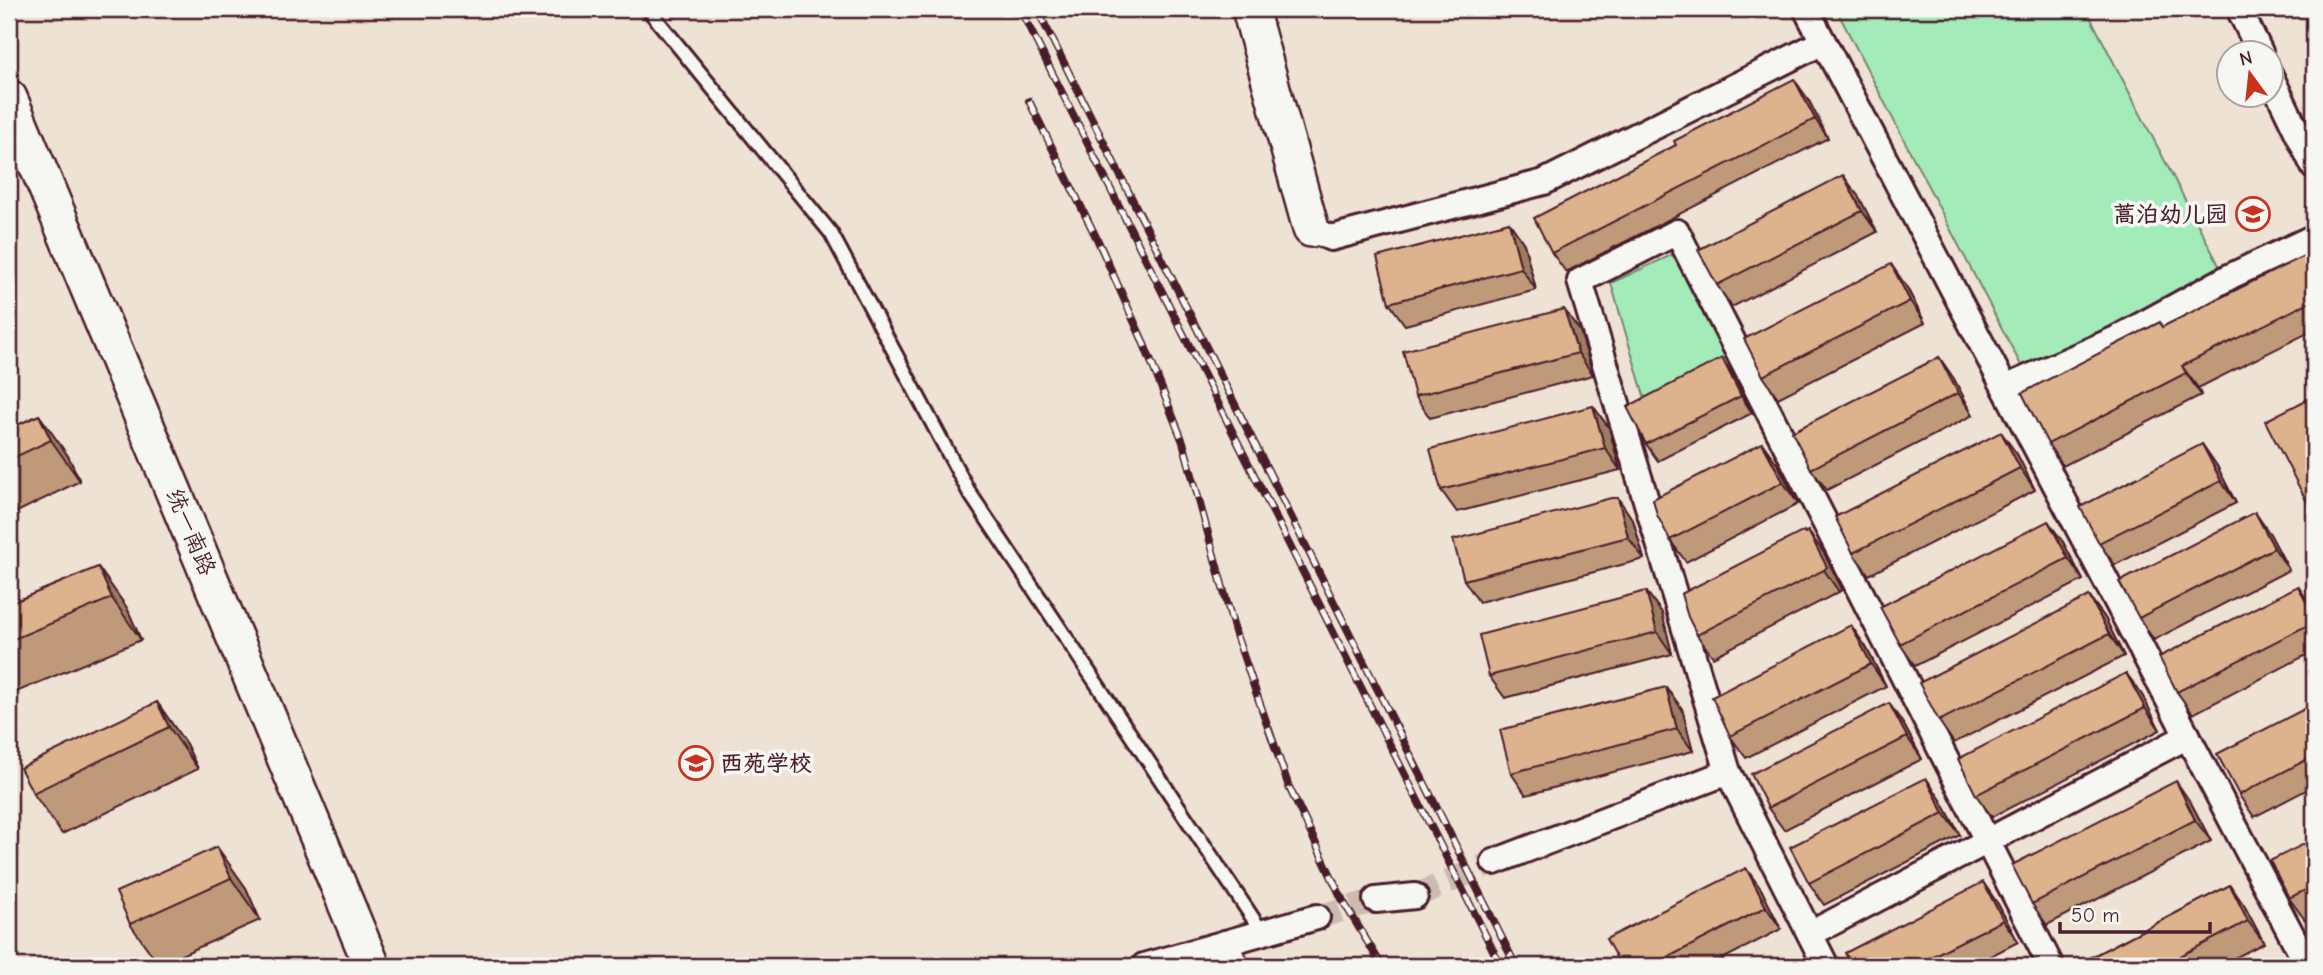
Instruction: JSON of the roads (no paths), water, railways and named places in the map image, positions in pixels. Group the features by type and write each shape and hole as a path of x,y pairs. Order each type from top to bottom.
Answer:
{"street":[{"path":"1250,9 1311,229 1331,238 1544,182 1824,42"},
{"path":"1806,9 2308,966"},
{"path":"2239,9 2253,38"},
{"name":"统一南路","path":"9,98 372,966"},
{"path":"2284,104 2314,167"},
{"path":"1826,966 1728,772 1580,281 1677,232 2051,966"},
{"path":"2005,388 2116,339 2231,276 2314,237"},
{"path":"1810,934 2188,736"},
{"path":"1494,862 1728,772"},
{"path":"1376,900 1415,896"},
{"path":"1143,966 1317,917"},
{"path":"1225,943 1236,966"}],"lane":[{"path":"648,9 831,233 969,492 1262,932"}],"tunnel":[{"path":"1415,896 1494,862"},
{"path":"1317,917 1376,900"}],"railway":[{"path":"1020,9 1501,966"},
{"path":"1037,9 1516,966"},
{"path":"1029,101 1098,241 1142,339 1183,442 1235,632 1289,787 1343,901 1382,966"}],"place":[{"name":"蒿泊幼儿园","path":"2253,214"},
{"name":"西苑学校","path":"696,763"}]}
